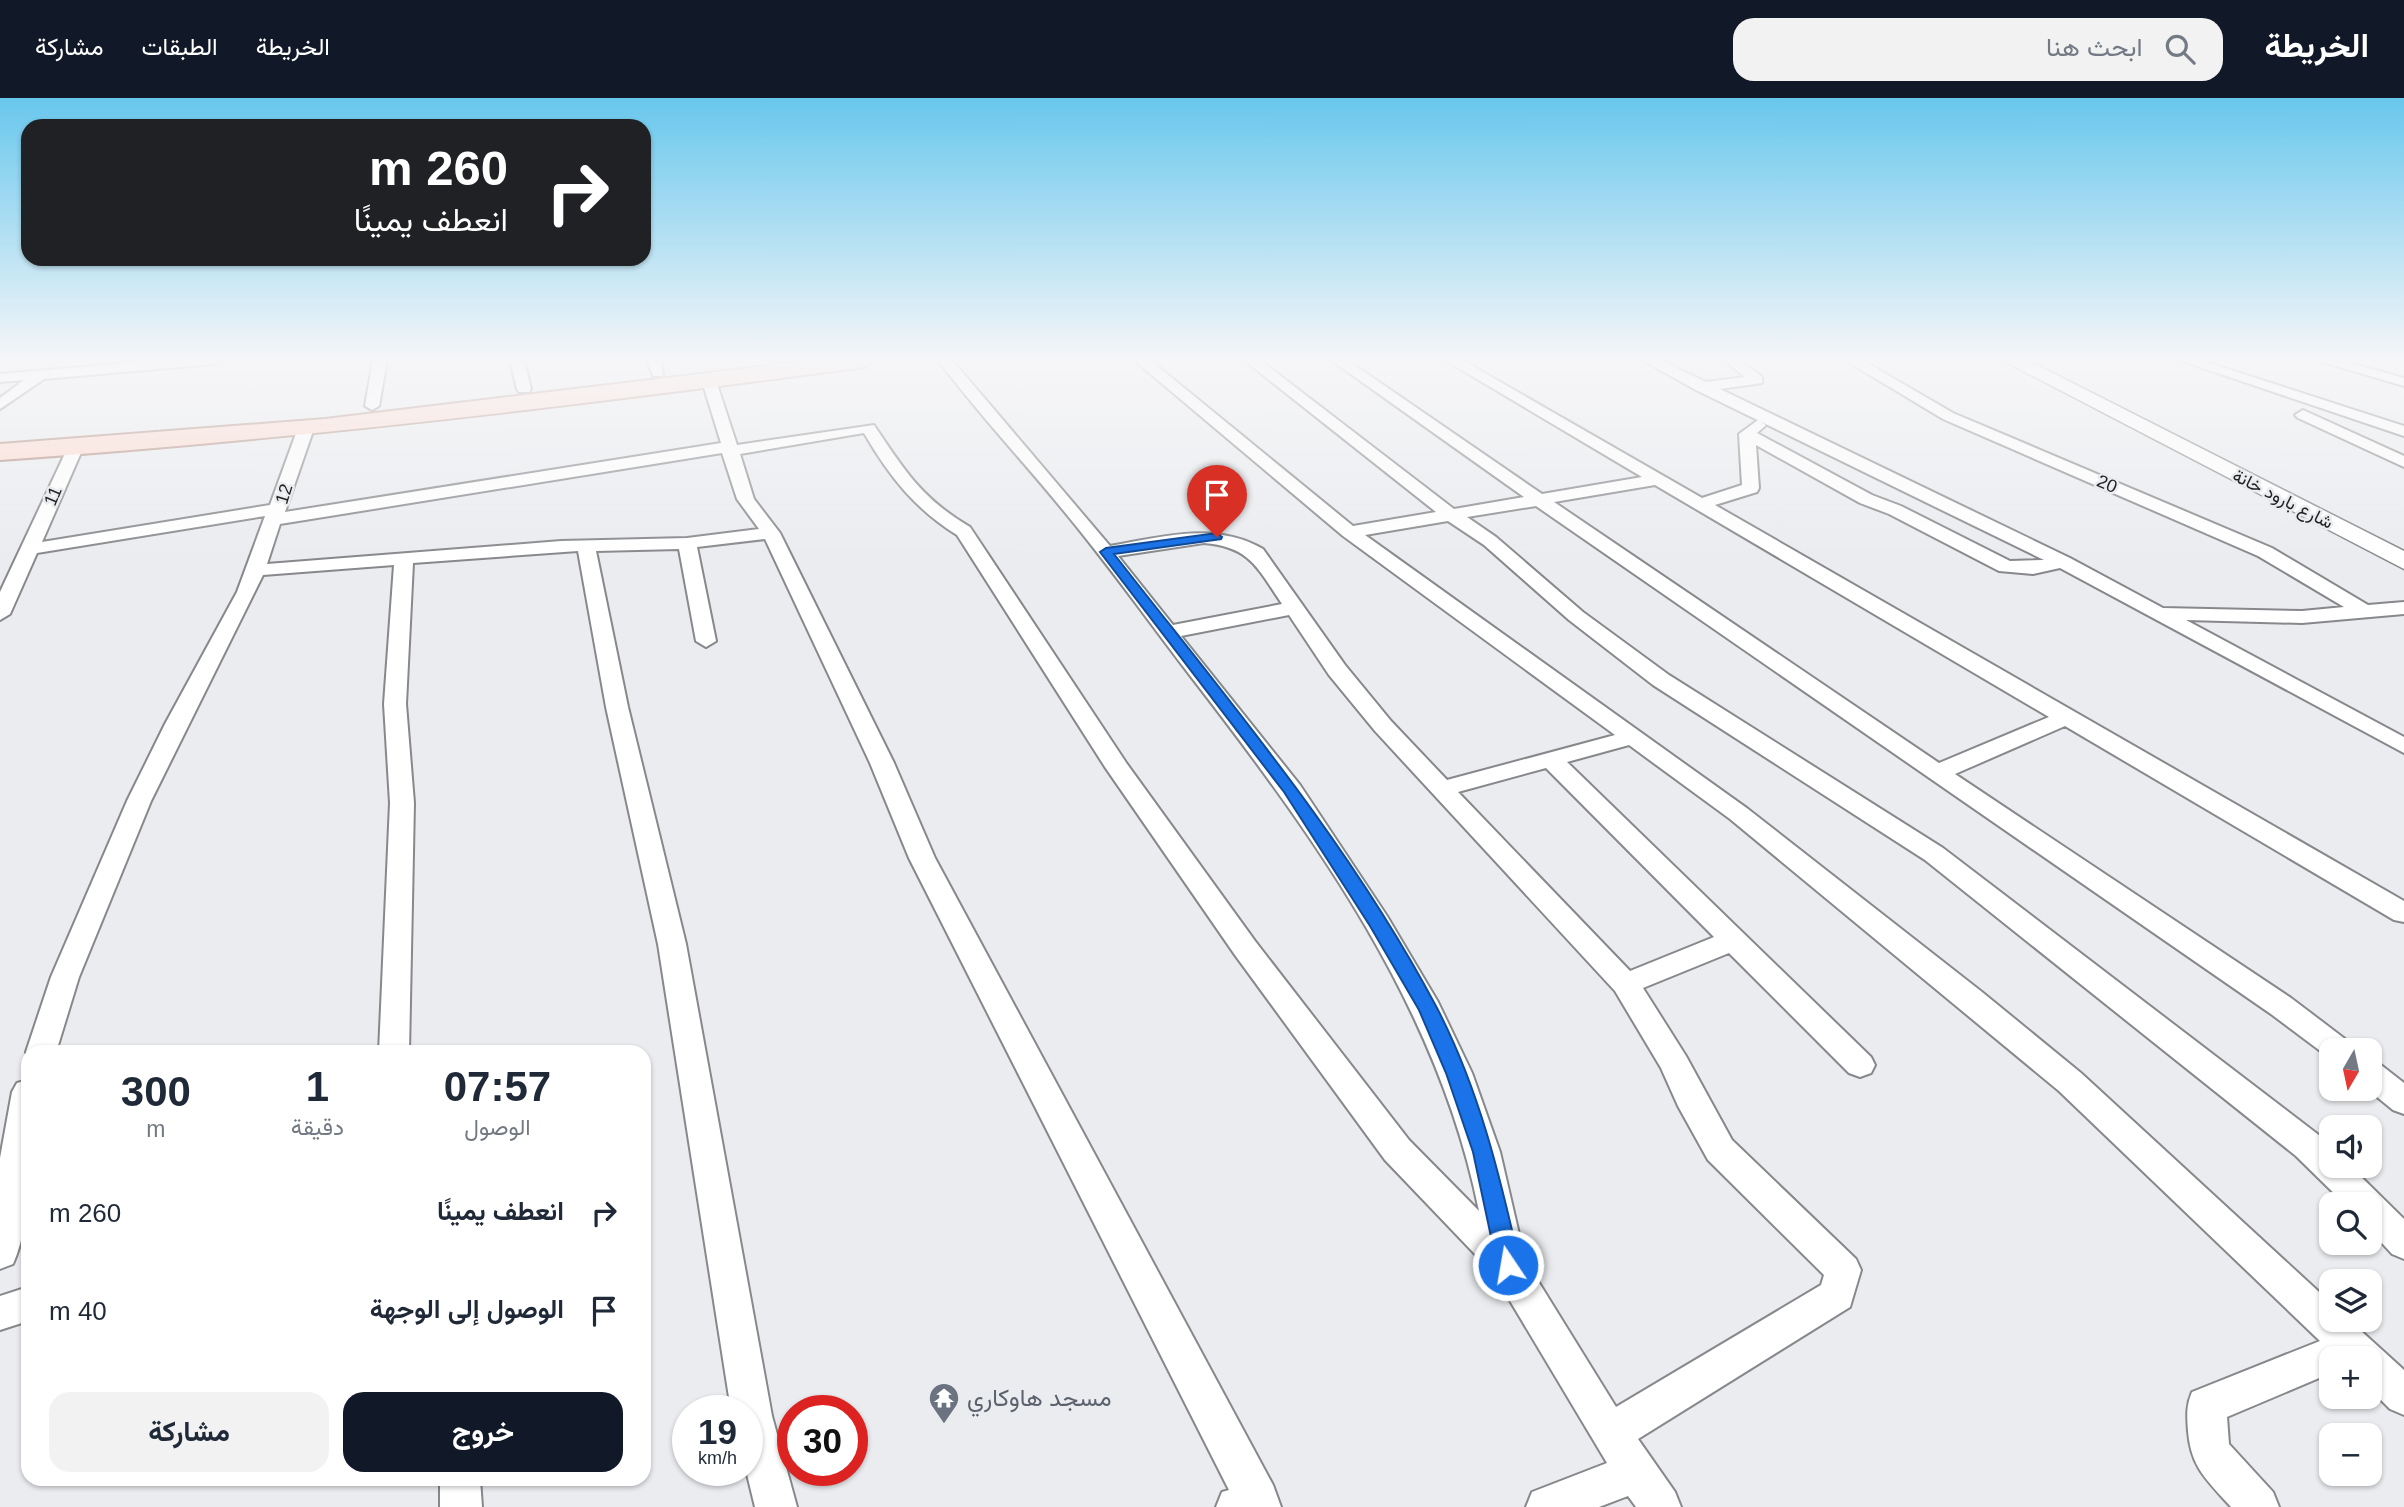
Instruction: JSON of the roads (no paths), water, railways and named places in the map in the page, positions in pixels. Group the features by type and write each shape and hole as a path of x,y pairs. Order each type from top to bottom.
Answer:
{"main road":[{"path":"0,436 155,426"},
{"path":"0,452 72,454 328,426"},
{"name":"شارع بارود خانة","path":"2140,426 2404,561"},
{"name":"شارع بارود خانة","path":"2170,426 2404,541"}],"street":[{"path":"722,426 746,499 771,533 882,764 922,858 1252,1505"},
{"path":"1000,426 1106,552 1290,790 1377,923 1428,1010 1456,1073 1484,1152 1508,1265"},
{"path":"1221,426 1349,532 1633,737 1821,878 2070,1082 2351,1346"},
{"path":"1336,426 1451,515 1490,541 1576,616 1661,680 1934,854 2308,1146 2355,1192"},
{"path":"1432,426 1936,773 2281,1006 2322,1038"},
{"path":"1564,426 2404,913"},
{"path":"1747,434 1757,426"},
{"path":"1783,426 2063,562 2404,746"},
{"name":"20","path":"1971,426 2265,552 2362,610"},
{"path":"2326,426 2404,462"},
{"name":"12","path":"43,1045 65,977 139,801 256,570 278,514 306,428"},
{"path":"34,540 278,514 869,428 901,482 938,516 964,531 1125,778 1245,948 1397,1150 1508,1265 1610,1433 1660,1507"},
{"path":"1700,505 1751,488 1747,434"},
{"path":"1747,434 1866,499 1895,510 2006,567 2033,568 2063,562"},
{"name":"11","path":"0,614 72,454"},
{"path":"1349,532 1657,480"},
{"path":"256,570 586,546 687,543 771,533"},
{"path":"1106,552 1217,537 1244,542 1256,552 1352,688 1440,789 1625,984 1675,1064 1706,1129 1720,1150 1843,1270 1837,1295 1610,1433"},
{"path":"687,543 706,641"},
{"path":"586,546 617,707 672,944 752,1416 776,1507"},
{"path":"394,1045 402,803 395,704 404,558"},
{"path":"1168,632 1293,608"},
{"path":"2159,614 2302,617 2404,608"},
{"path":"1936,773 2068,716"},
{"path":"1440,789 1552,761 1633,737"},
{"path":"1552,761 1860,1065"},
{"path":"1625,984 1734,940"},
{"path":"2382,1084 2404,1101"},
{"path":"0,1253 21,1122"},
{"path":"2382,1220 2404,1243"},
{"path":"0,1313 21,1306"},
{"path":"2259,1507 2210,1452 2206,1406 2319,1370"},
{"path":"2382,1375 2404,1396"},
{"path":"1547,1507 1636,1472"},
{"path":"460,1486 461,1507"}],"place":[{"name":"مسجد هاوكاري","path":"944,1425"}]}
